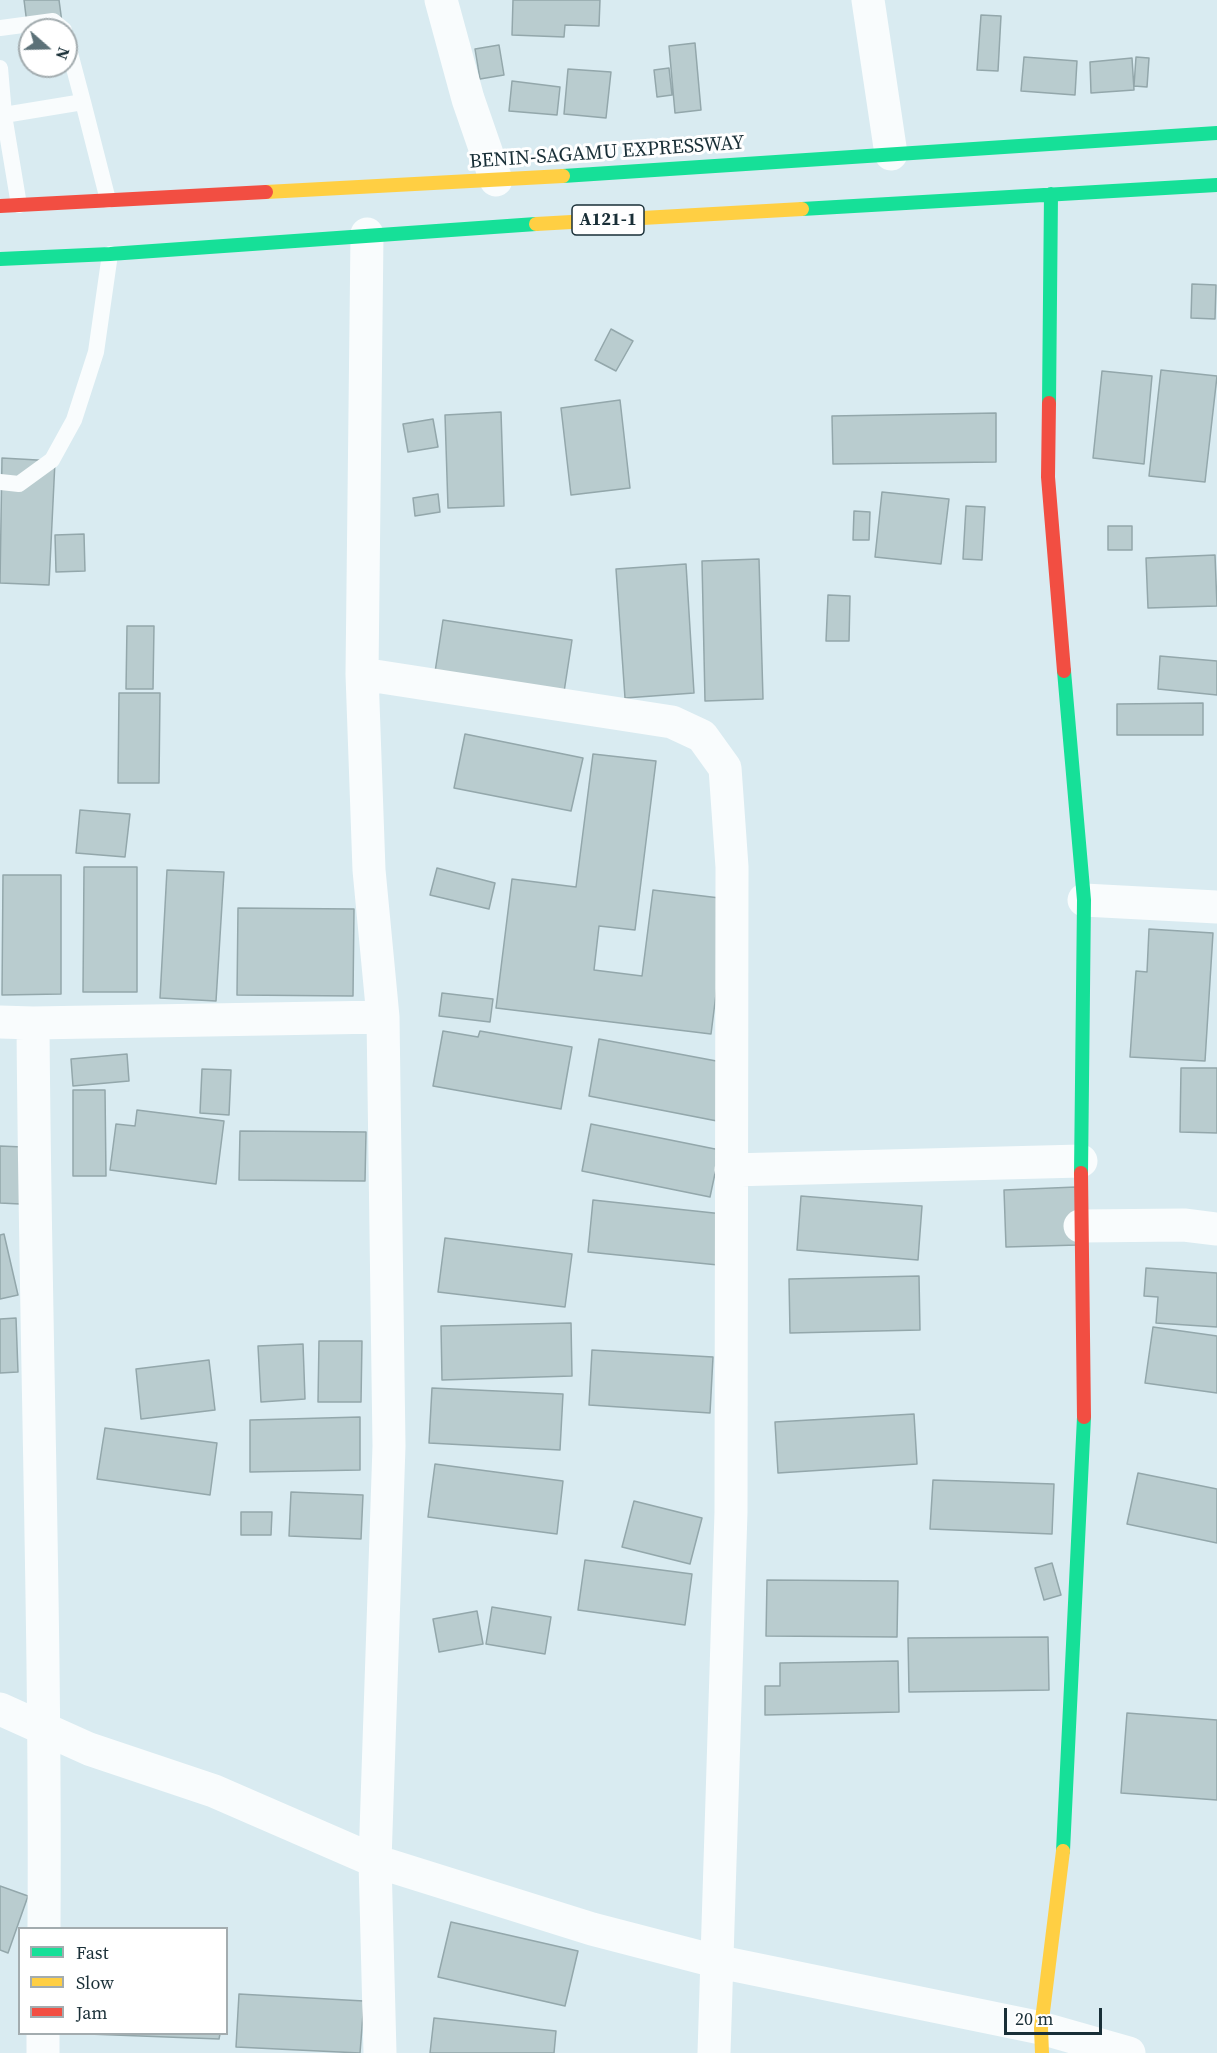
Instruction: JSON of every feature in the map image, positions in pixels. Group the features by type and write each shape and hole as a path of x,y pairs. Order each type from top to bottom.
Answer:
{"main road":[{"name":"BENIN-SAGAMU EXPRESSWAY","path":"0,206 496,180 1217,133"},
{"name":"A121-1","path":"0,260 367,234 1217,185"},
{"path":"1042,2040 1063,1864 1085,1395 1080,1226 1084,900 1048,477 1051,194"}],"street":[{"path":"441,0 468,99 496,180"},
{"path":"868,0 891,154"},
{"path":"367,234 362,674 369,870 383,1017 389,1446 375,1861 380,2053"},
{"path":"362,674 672,722 702,736 725,768 731,856 731,1512 714,2053"},
{"path":"1084,900 1217,907"},
{"path":"0,1022 383,1017"},
{"path":"33,1023 35,1279 44,1731 44,1927"},
{"path":"731,1170 1081,1161"},
{"path":"1080,1226 1159,1225 1217,1229"},
{"path":"0,1709 44,1731 89,1749 214,1791 375,1861 592,1929 1042,2040 1129,2053"},
{"path":"43,2035 43,2053"}],"lane":[{"path":"0,28 18,26"},
{"path":"0,68 4,115 19,205"},
{"path":"77,78 108,200"},
{"path":"4,115 83,102"},
{"path":"0,482 19,484 52,460 74,420 96,352 110,254"}],"building":[{"path":"24,0 59,0 61,18 26,18"},
{"path":"513,0 600,0 599,26 565,25 564,37 512,35"},
{"path":"981,15 1001,16 998,71 977,70"},
{"path":"695,43 701,110 675,113 669,46"},
{"path":"499,45 504,75 480,79 475,49"},
{"path":"1024,57 1077,61 1075,95 1021,91"},
{"path":"1136,57 1149,58 1147,87 1134,86"},
{"path":"1132,58 1134,90 1091,93 1090,62"},
{"path":"669,68 672,95 657,97 654,70"},
{"path":"568,69 611,72 606,118 564,114"},
{"path":"512,81 560,87 557,115 509,111"},
{"path":"1192,284 1216,285 1215,319 1191,318"},
{"path":"611,329 633,341 616,371 595,360"},
{"path":"1161,370 1217,376 1205,482 1149,476"},
{"path":"1102,371 1152,376 1144,464 1093,458"},
{"path":"620,400 630,488 571,495 561,408"},
{"path":"501,412 504,506 448,508 445,415"},
{"path":"996,413 996,462 833,464 832,416"},
{"path":"433,419 438,447 408,452 403,424"},
{"path":"2,458 55,461 49,585 0,583"},
{"path":"882,492 949,499 941,564 875,557"},
{"path":"438,494 440,512 415,516 413,498"},
{"path":"966,506 985,507 982,560 963,559"},
{"path":"854,511 870,512 869,540 853,540"},
{"path":"1108,526 1132,526 1132,550 1108,550"},
{"path":"84,534 85,571 56,572 55,535"},
{"path":"1215,555 1217,606 1148,608 1146,558"},
{"path":"759,559 763,699 705,701 702,561"},
{"path":"686,564 694,693 625,698 616,569"},
{"path":"828,595 850,596 849,641 826,641"},
{"path":"443,620 572,640 564,692 435,672"},
{"path":"127,626 154,626 153,689 126,689"},
{"path":"1160,656 1217,661 1217,695 1158,689"},
{"path":"119,693 160,693 159,783 118,783"},
{"path":"1203,703 1203,735 1117,735 1117,704"},
{"path":"465,734 583,758 571,811 454,788"},
{"path":"593,754 656,761 635,930 599,926 594,970 642,976 653,890 728,899 711,1034 496,1008 512,879 576,887"},
{"path":"80,810 130,814 125,857 76,853"},
{"path":"84,867 137,867 137,992 83,992"},
{"path":"437,868 495,883 489,909 430,895"},
{"path":"167,870 224,872 216,1001 160,998"},
{"path":"3,875 61,875 61,994 2,995"},
{"path":"238,908 354,909 353,996 237,995"},
{"path":"1149,929 1213,933 1205,1061 1130,1057 1136,971 1147,972"},
{"path":"442,993 493,999 490,1022 439,1016"},
{"path":"443,1031 478,1037 480,1031 572,1047 561,1109 433,1086"},
{"path":"599,1039 727,1063 717,1121 589,1096"},
{"path":"127,1054 129,1081 73,1086 71,1059"},
{"path":"1181,1068 1217,1068 1217,1133 1180,1132"},
{"path":"202,1069 231,1070 229,1115 200,1113"},
{"path":"73,1090 105,1090 106,1176 73,1176"},
{"path":"137,1110 224,1121 216,1184 110,1170 116,1124 135,1126"},
{"path":"591,1124 720,1150 710,1197 582,1171"},
{"path":"240,1131 366,1132 365,1181 239,1180"},
{"path":"0,1146 23,1147 20,1204 0,1203"},
{"path":"1076,1187 1078,1245 1006,1247 1004,1190"},
{"path":"801,1196 922,1206 918,1260 797,1250"},
{"path":"593,1200 723,1214 718,1265 588,1252"},
{"path":"4,1234 18,1295 0,1299 0,1235"},
{"path":"445,1238 572,1254 565,1307 438,1292"},
{"path":"1146,1268 1217,1273 1217,1327 1156,1323 1158,1297 1144,1296"},
{"path":"919,1276 920,1330 790,1333 789,1279"},
{"path":"16,1318 18,1372 0,1373 0,1319"},
{"path":"571,1323 572,1376 442,1380 441,1326"},
{"path":"1153,1327 1217,1336 1217,1393 1145,1383"},
{"path":"319,1341 362,1341 361,1402 318,1402"},
{"path":"303,1344 305,1399 261,1402 258,1346"},
{"path":"592,1350 713,1357 710,1413 589,1405"},
{"path":"209,1360 215,1410 141,1419 136,1369"},
{"path":"432,1388 563,1394 560,1450 429,1443"},
{"path":"914,1414 917,1464 778,1473 775,1422"},
{"path":"360,1417 360,1470 250,1472 250,1420"},
{"path":"105,1428 217,1443 210,1495 97,1479"},
{"path":"435,1464 563,1481 557,1534 428,1517"},
{"path":"1138,1473 1217,1489 1217,1543 1127,1524"},
{"path":"933,1480 1054,1484 1052,1534 930,1529"},
{"path":"291,1492 363,1495 361,1539 289,1536"},
{"path":"634,1501 702,1518 690,1564 622,1547"},
{"path":"241,1512 272,1512 271,1535 241,1535"},
{"path":"585,1560 692,1574 685,1625 578,1610"},
{"path":"1052,1563 1061,1595 1044,1600 1035,1568"},
{"path":"767,1580 898,1581 897,1637 766,1636"},
{"path":"492,1607 551,1617 545,1654 486,1644"},
{"path":"477,1611 483,1644 439,1652 433,1619"},
{"path":"1048,1637 1049,1690 909,1692 908,1638"},
{"path":"898,1661 899,1712 765,1715 765,1686 780,1686 780,1663"},
{"path":"1127,1713 1217,1720 1217,1800 1121,1793"},
{"path":"0,1886 28,1896 8,1953 0,1950"},
{"path":"451,1922 578,1951 565,2006 438,1977"},
{"path":"239,1994 364,2001 360,2053 236,2047"},
{"path":"434,2018 556,2031 554,2053 430,2053"},
{"path":"114,2035 220,2035 219,2039"}],"traffic: fast":[{"path":"563,176 1217,133"},
{"path":"802,209 1217,185"},
{"path":"1049,403 1051,194"},
{"path":"0,259 110,254 536,224"},
{"path":"1064,671 1084,900 1081,1173"},
{"path":"1063,1851 1084,1417"}],"traffic: slow":[{"path":"266,192 563,176"},
{"path":"536,224 802,209"},
{"path":"1042,2053 1041,2028 1063,1851"}],"traffic: jam":[{"path":"0,206 266,192"},
{"path":"1049,403 1048,477 1064,671"},
{"path":"1081,1173 1084,1417"}]}
